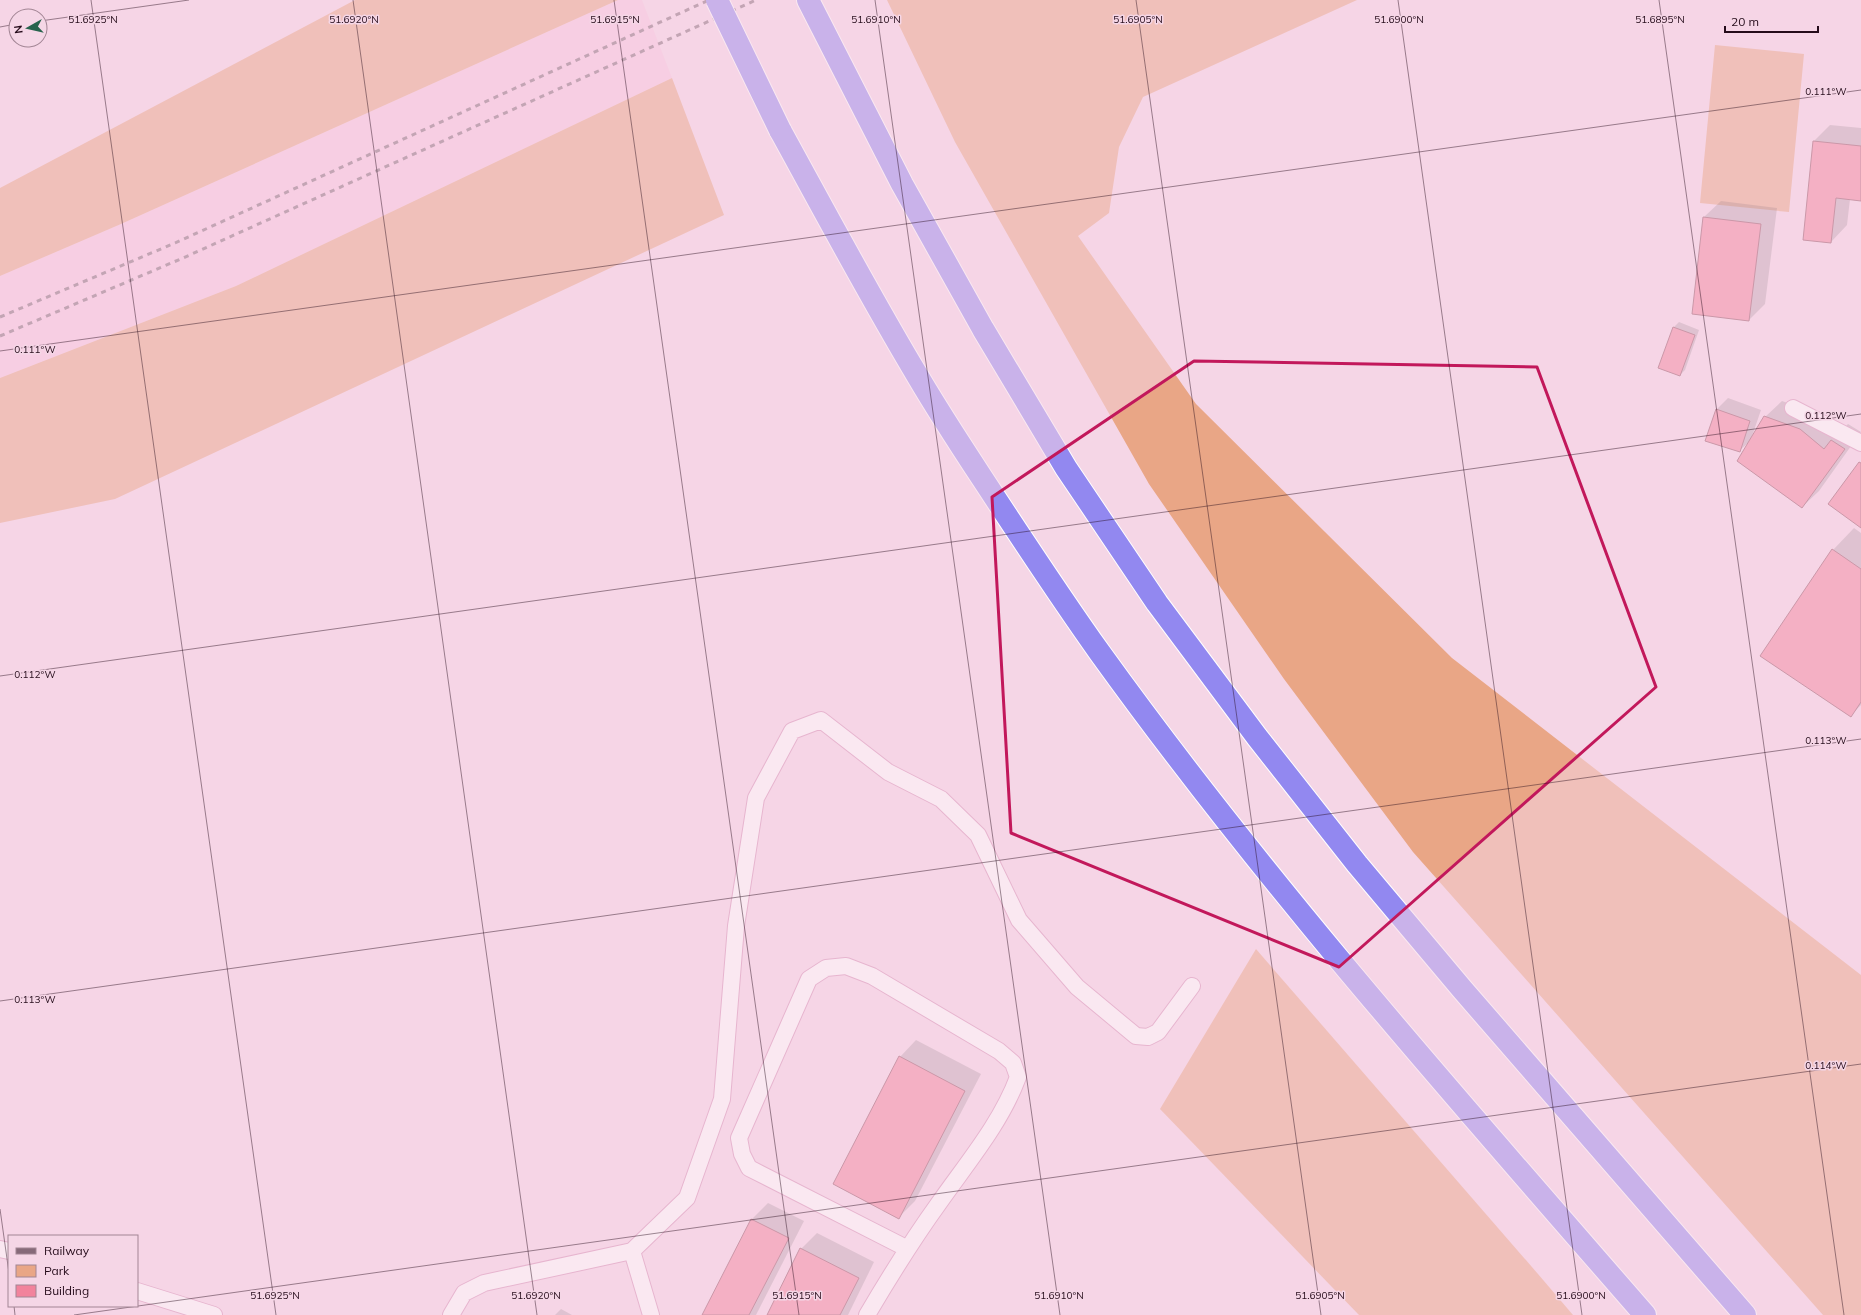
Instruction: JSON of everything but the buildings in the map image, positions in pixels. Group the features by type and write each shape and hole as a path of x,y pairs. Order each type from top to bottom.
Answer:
{"highway":[{"path":"717,0 780,130 872,298 919,380 1005,514 1101,654 1175,754 1328,946 1433,1071 1646,1315"},
{"path":"808,0 854,93 987,336 1066,468 1157,603 1257,737 1357,864 1472,1001 1745,1315"}],"lane":[{"path":"1794,408 1861,443"},
{"path":"451,1315 464,1293 484,1283 632,1251 687,1198 722,1099 736,926 756,798 792,731 821,720 888,772 941,799 978,835 1019,920 1077,987 1136,1036 1148,1037 1158,1032 1192,986"},
{"path":"867,1315 906,1248 991,1129 1012,1092 1018,1077 1013,1063 999,1051 872,976 846,966 826,968 809,979 739,1138 742,1154 749,1168 906,1248"},
{"path":"632,1251 651,1315"},
{"path":"138,1291 214,1315"}],"highlighted area":[{"path":"1194,361 1537,367 1656,687 1339,967 1011,833 992,497"}],"shaded area":[{"path":"618,0 642,0 672,78 236,286 0,378 0,276 121,224"}],"green space":[{"path":"355,0 618,0 121,224 0,276 0,188"},
{"path":"887,0 1357,0 1143,97 1119,147 1109,213 1078,236 1196,404 1452,658 1861,975 1861,1315 1823,1315 1413,852 1284,679 1149,484 955,142"},
{"path":"1715,45 1804,54 1789,212 1700,203"},
{"path":"672,78 724,215 115,499 0,523 0,378 236,286"},
{"path":"1256,949 1573,1315 1359,1315 1160,1109"}],"railway":[{"path":"0,317 175,243 709,0"},
{"path":"0,336 183,258 756,0"}]}
